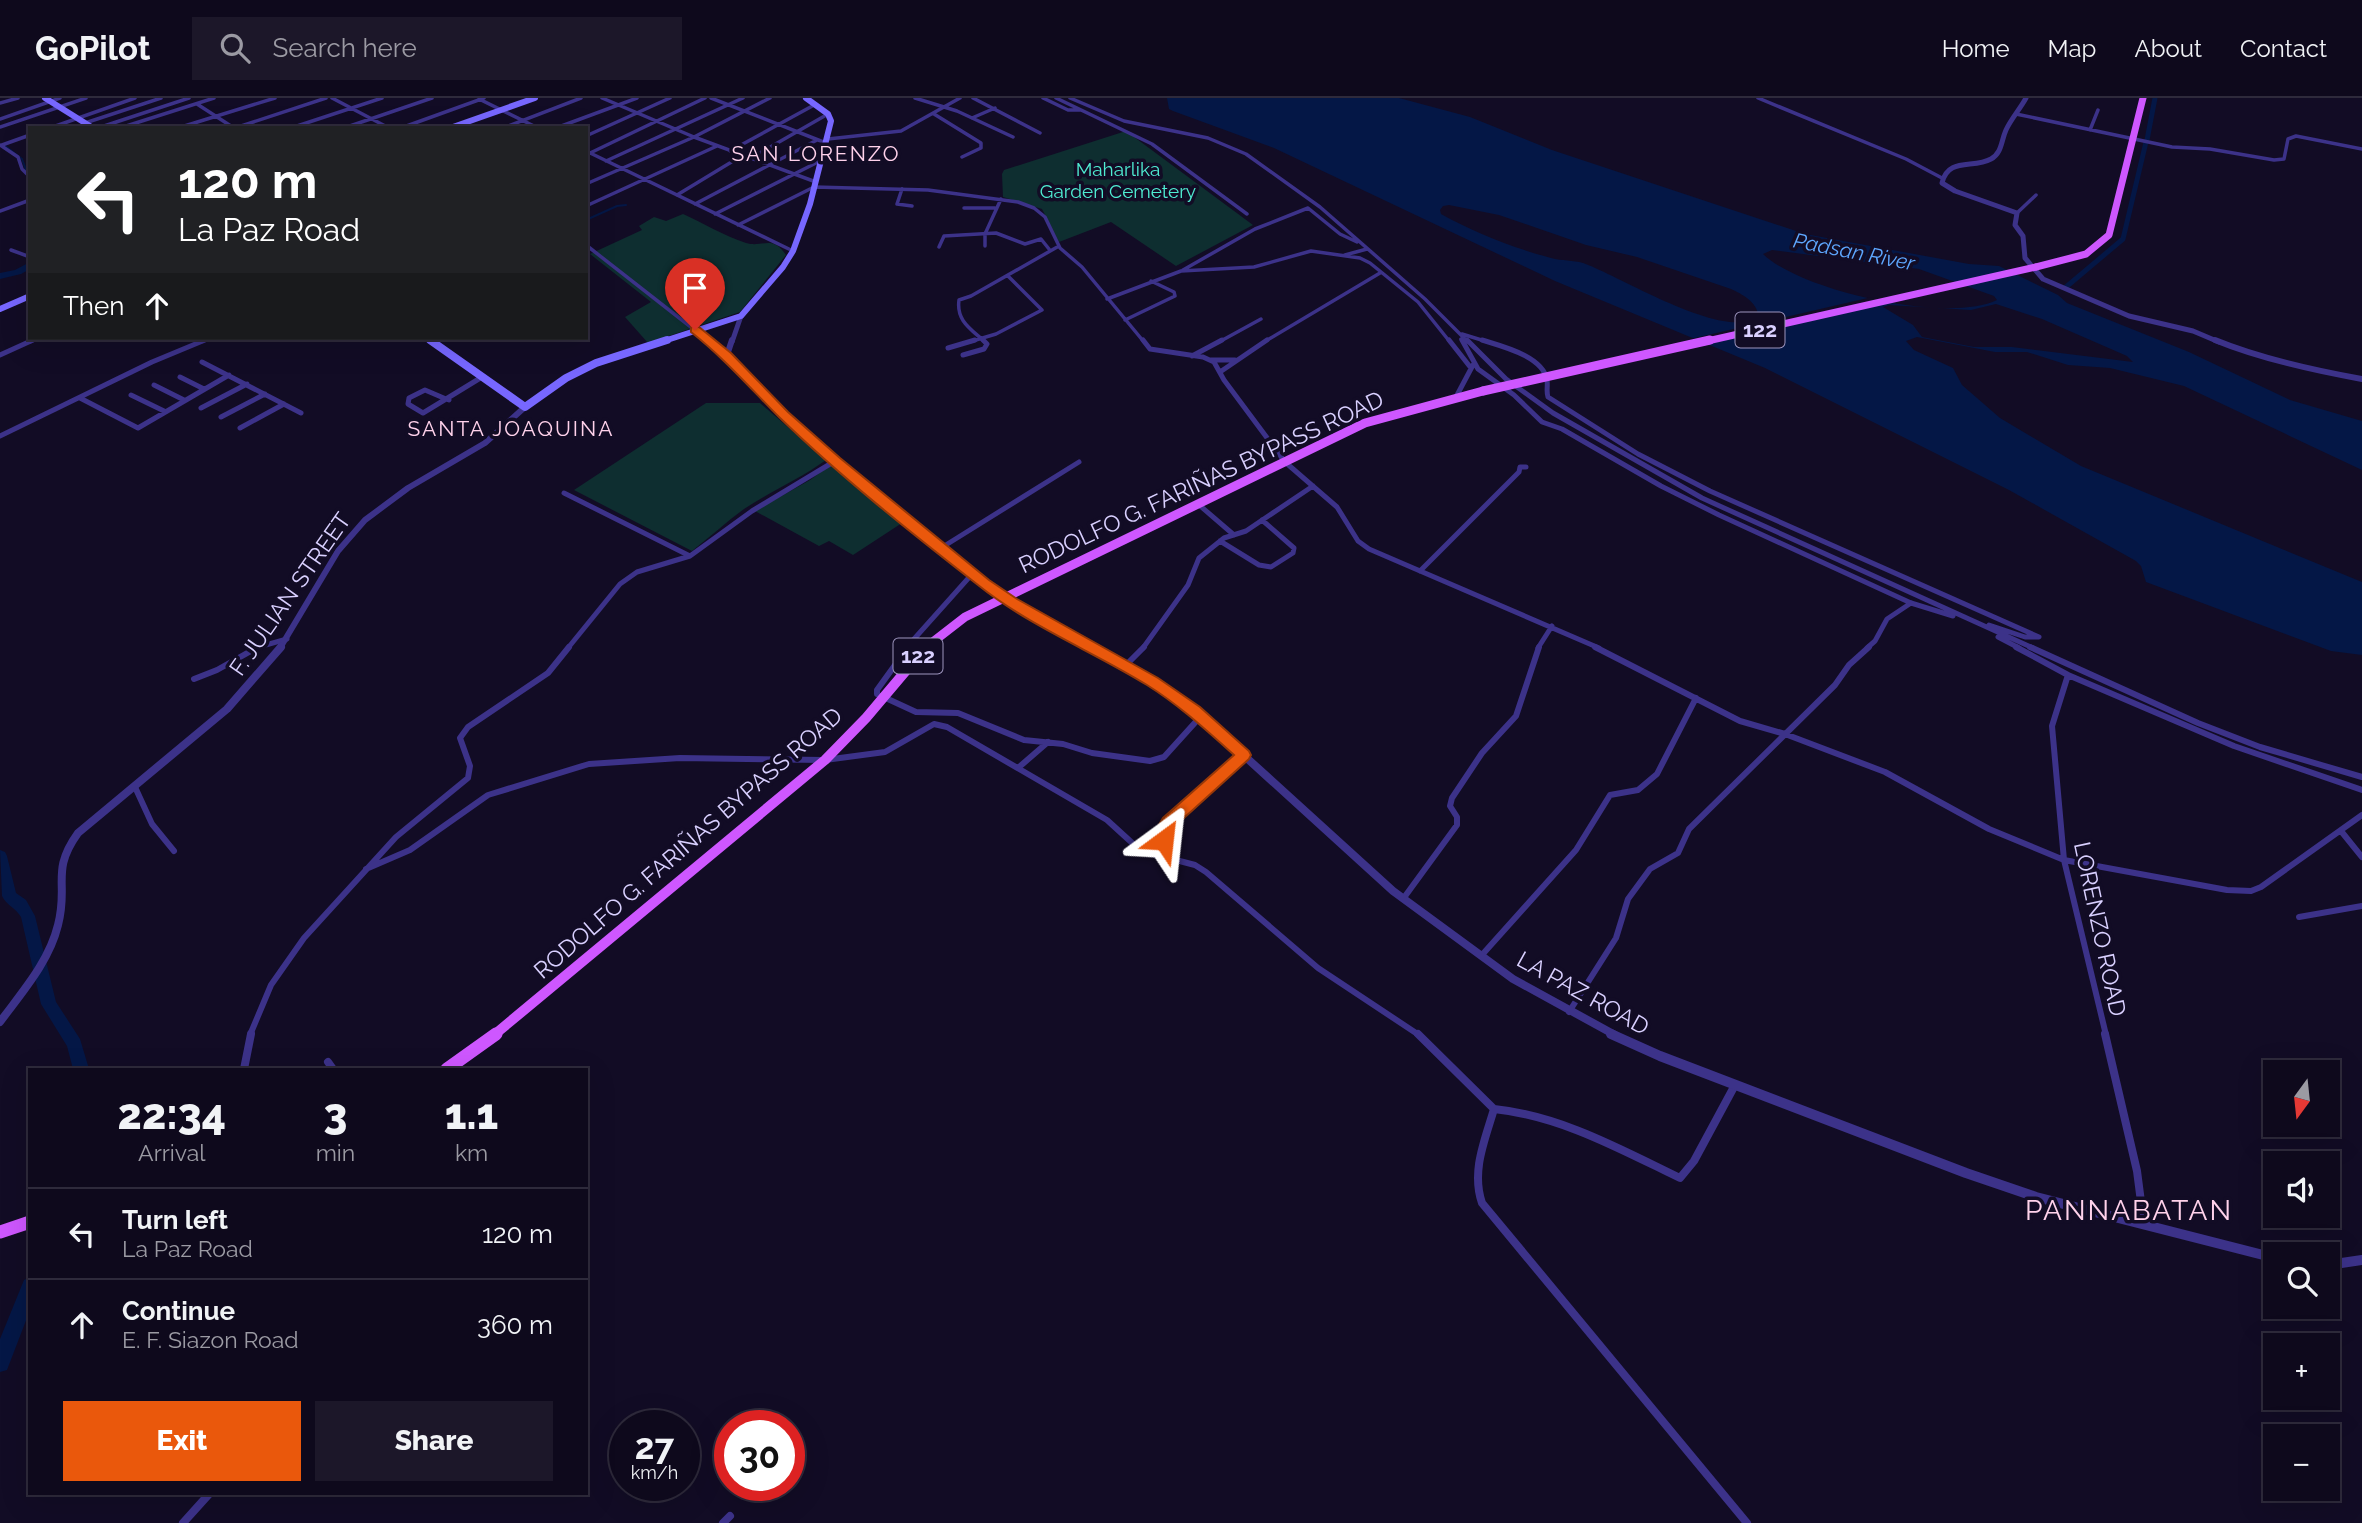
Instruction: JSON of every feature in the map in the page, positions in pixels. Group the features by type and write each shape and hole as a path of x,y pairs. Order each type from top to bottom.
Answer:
{"main road":[{"path":"456,126 535,98"},
{"path":"741,316 777,275 793,251 815,185 831,124 828,114 808,98"},
{"name":"RODOLFO G. FARIÑAS BYPASS ROAD","path":"449,1068 479,1048 825,760 942,632 1004,597 1365,423 1456,397 2089,254 2103,244 2114,221 2143,98"},
{"path":"47,100 90,126"},
{"path":"0,309 28,297"},
{"name":"F. JULIAN STREET","path":"525,407 566,378 596,363 741,316"},
{"path":"430,340 525,407"},
{"path":"0,1232 28,1223"}],"street":[{"path":"0,103 18,98"},
{"path":"0,119 47,100 60,98"},
{"path":"0,127 86,98"},
{"path":"55,126 135,98"},
{"path":"85,123 161,98"},
{"path":"105,126 189,98 231,126"},
{"path":"126,126 214,98"},
{"path":"184,126 275,98"},
{"path":"241,126 342,98"},
{"path":"297,126 382,98"},
{"path":"349,126 432,98"},
{"path":"406,126 480,98 534,126"},
{"path":"508,126 581,98"},
{"path":"561,126 637,98"},
{"path":"588,135 670,98"},
{"path":"588,153 705,98"},
{"path":"711,98 817,140 827,141 901,131 960,98"},
{"path":"606,161 743,98"},
{"path":"588,183 694,138 770,98"},
{"path":"915,98 946,106 1013,137"},
{"path":"973,98 1040,133"},
{"path":"1043,98 1068,110 1080,110"},
{"path":"1056,98 1152,144 1247,214"},
{"path":"1070,98 1124,121 1208,138 1239,149 1320,207 1425,299 1506,379 1553,413 1646,469 1975,623 2198,723 2260,747 2362,777"},
{"path":"1758,98 1906,159 1942,178 1946,188 1991,201 2017,213"},
{"path":"1942,178 1957,165 1985,162 1994,158 2000,150 2008,126 2026,98"},
{"path":"331,99 385,126"},
{"path":"607,99 694,138 792,173 815,185 902,189 1026,204 1042,213 1059,246 1082,267 1152,351 1210,360 1237,360"},
{"path":"730,151 816,104"},
{"path":"972,118 995,108"},
{"path":"2090,130 2098,110"},
{"path":"751,158 828,114"},
{"path":"934,114 981,143 981,148 962,157"},
{"path":"2016,114 2133,139 2278,160 2284,159 2288,139 2296,136 2362,149"},
{"path":"1000,130 1017,122"},
{"path":"1,145 28,136"},
{"path":"695,204 817,140"},
{"path":"1,145 18,157 22,169 28,175"},
{"path":"588,205 717,146"},
{"path":"588,153 793,251"},
{"path":"677,195 744,156"},
{"path":"715,214 822,160"},
{"path":"738,225 815,185"},
{"path":"902,189 897,204 912,206"},
{"path":"2036,195 2017,213 2015,225 2023,236 2025,258 2043,279 2129,316 2193,331 2245,352 2362,379"},
{"path":"985,246 985,234 1001,199"},
{"path":"0,212 28,201"},
{"path":"964,208 996,208"},
{"path":"1107,299 1181,271 1255,229 1308,208 1340,234 1359,242"},
{"path":"939,247 944,236 1001,234 1025,244 1039,239 1049,249"},
{"path":"964,355 986,347 980,337 964,325 957,302 1008,276 1049,249 1059,246"},
{"path":"588,247 727,355 741,316"},
{"path":"1338,256 1367,249"},
{"path":"11,250 28,256"},
{"path":"1181,271 1254,267 1311,251 1363,259 1418,302 1472,366 1542,422 1562,429 1685,498 1911,603 1967,622 2068,675 2214,738 2362,790"},
{"path":"1220,372 1284,328 1313,315 1335,298 1380,273"},
{"path":"947,348 996,334 1042,310 1041,306 1008,276"},
{"path":"1125,320 1175,296 1174,292 1151,281"},
{"path":"1192,356 1261,319"},
{"path":"1458,333 1472,366"},
{"path":"1458,333 1503,348 1537,364 1547,374 1550,383 1546,393 1553,401 1638,454 1710,491 2039,636 2033,639 1967,622"},
{"path":"0,354 33,340"},
{"path":"0,436 152,362 205,340"},
{"name":"LA PAZ ROAD","path":"727,355 778,409 835,461 972,573 1004,597 1126,666 1201,716 1325,832 1403,899 1513,979 1569,1012 1660,1056 2036,1197 2263,1255"},
{"path":"1210,360 1284,462 1337,507 1358,541 1420,571 1552,626 1740,720 1885,772 1989,829 2064,860 2227,890 2251,891 2261,887 2362,815"},
{"path":"202,362 301,413"},
{"path":"1456,397 1472,366"},
{"path":"80,398 135,427 145,425 164,411 229,375"},
{"path":"180,377 204,389"},
{"path":"449,400 425,390 410,398 408,404 423,413 449,400 482,377"},
{"path":"201,408 247,384"},
{"path":"154,385 184,400"},
{"path":"221,417 265,394"},
{"path":"131,395 164,411"},
{"path":"240,428 284,404"},
{"name":"F. JULIAN STREET","path":"0,1021 26,987 52,942 61,914 59,866 66,848 78,833 228,708 287,639 328,568 365,520 407,490 488,441 525,407"},
{"path":"244,1068 251,1028 279,970 331,905 402,831 468,778 470,766 460,738 468,727 548,673 626,579 643,570 690,556 764,503 835,461"},
{"path":"941,548 1079,462"},
{"path":"1420,571 1519,472 1520,467 1525,467"},
{"path":"1126,666 1144,649 1188,585 1196,562 1220,541 1262,520 1313,486"},
{"path":"564,493 690,556"},
{"path":"1198,504 1234,535"},
{"path":"1220,541 1259,565 1271,567 1293,553 1294,548 1262,520"},
{"path":"972,573 914,639 876,691 916,712 958,713 1016,737 1099,755 1154,761 1164,757 1201,716"},
{"path":"1569,1012 1609,951 1619,930 1628,899 1645,875 1655,865 1675,857 1689,829 1875,641 1887,619 1911,603"},
{"path":"1403,899 1457,825 1457,817 1450,802 1482,753 1516,716 1539,646 1552,626"},
{"path":"194,680 205,677 249,650 274,640 287,639"},
{"name":"LORENZO ROAD","path":"2068,675 2052,726 2064,860 2137,1171 2144,1225"},
{"path":"1481,957 1576,850 1610,795 1638,790 1657,774 1696,698"},
{"path":"366,869 410,850 488,795 589,764 668,758 825,760 885,752 934,724 947,727 1107,820 1140,851 1195,865 1206,872 1318,968 1413,1029 1494,1109 1514,1111 1573,1127 1680,1178 1694,1161 1735,1085"},
{"path":"1018,768 1048,742"},
{"path":"1157,856 1168,822 1244,755"},
{"path":"135,787 152,824 174,851"},
{"path":"2341,831 2362,857"},
{"path":"2299,918 2362,906"},
{"path":"1494,1109 1479,1170 1478,1195 1482,1203 1747,1523"},
{"path":"2340,1263 2362,1260"},
{"path":"183,1523 208,1495"}],"green space":[{"name":"Maharlika Garden Cemetery","path":"1126,131 1253,225 1176,266 1111,222 1059,242 1042,209 1003,197 1004,170"},
{"path":"683,214 746,243 772,243 786,255 740,312 648,343 625,317 651,302 590,254 642,230 639,226 654,217 666,221"},
{"path":"706,403 760,403 826,460 744,509 692,551 574,490"},
{"path":"832,464 902,523 853,555 829,541 819,546 755,511 810,480"}],"water":[{"name":"Padsan River","path":"1167,98 1399,98 1470,117 1552,150 1805,234 1969,264 1999,266 2058,295 2067,303 2189,352 2290,400 2362,421 2362,470 2184,386 2110,368 2068,365 2027,352 1995,352 1917,337 1906,341 1914,350 1953,368 1962,385 2000,418 2081,466 2362,582 2362,655 2331,651 2146,582 2141,566 2136,561 2009,490 1765,368 1555,281 1274,148 1169,109","holes":["1443,206 1499,215 1586,245 1637,257 1731,289 1752,302 1758,315 1744,322 1723,321 1699,315 1583,263 1537,254 1481,234 1441,214","1772,250 1919,269 1994,296 1997,300 1974,306 1945,308 1876,300 1809,280 1782,268 1763,254","1996,304 2042,319 2127,356 2133,362 2012,347 1974,347 1922,337 1913,325 1883,307 1889,305 1971,310"]}],"pier":[{"path":"1872,297 1884,300 1700,345 1686,340"}],"waterway":[{"path":"2147,140 2155,98"},
{"path":"2066,287 2123,239 2146,142"},
{"path":"4,145 22,159 26,170"},
{"path":"588,219 617,206 626,205"},
{"path":"0,276 18,272 28,266"},
{"path":"0,856 9,896 21,904 28,916 49,1004 74,1044 81,1068"},
{"path":"0,1363 28,1291"}],"district":[{"name":"SAN LORENZO","path":"816,154"},
{"name":"SANTA JOAQUINA","path":"511,429"},
{"name":"PANNABATAN","path":"2129,1210"}],"route":[{"path":"695,330 727,355 783,414 835,461 984,583 1012,603 1103,651 1153,682 1195,711 1244,755 1168,822 1164,830 1164,840"}]}
